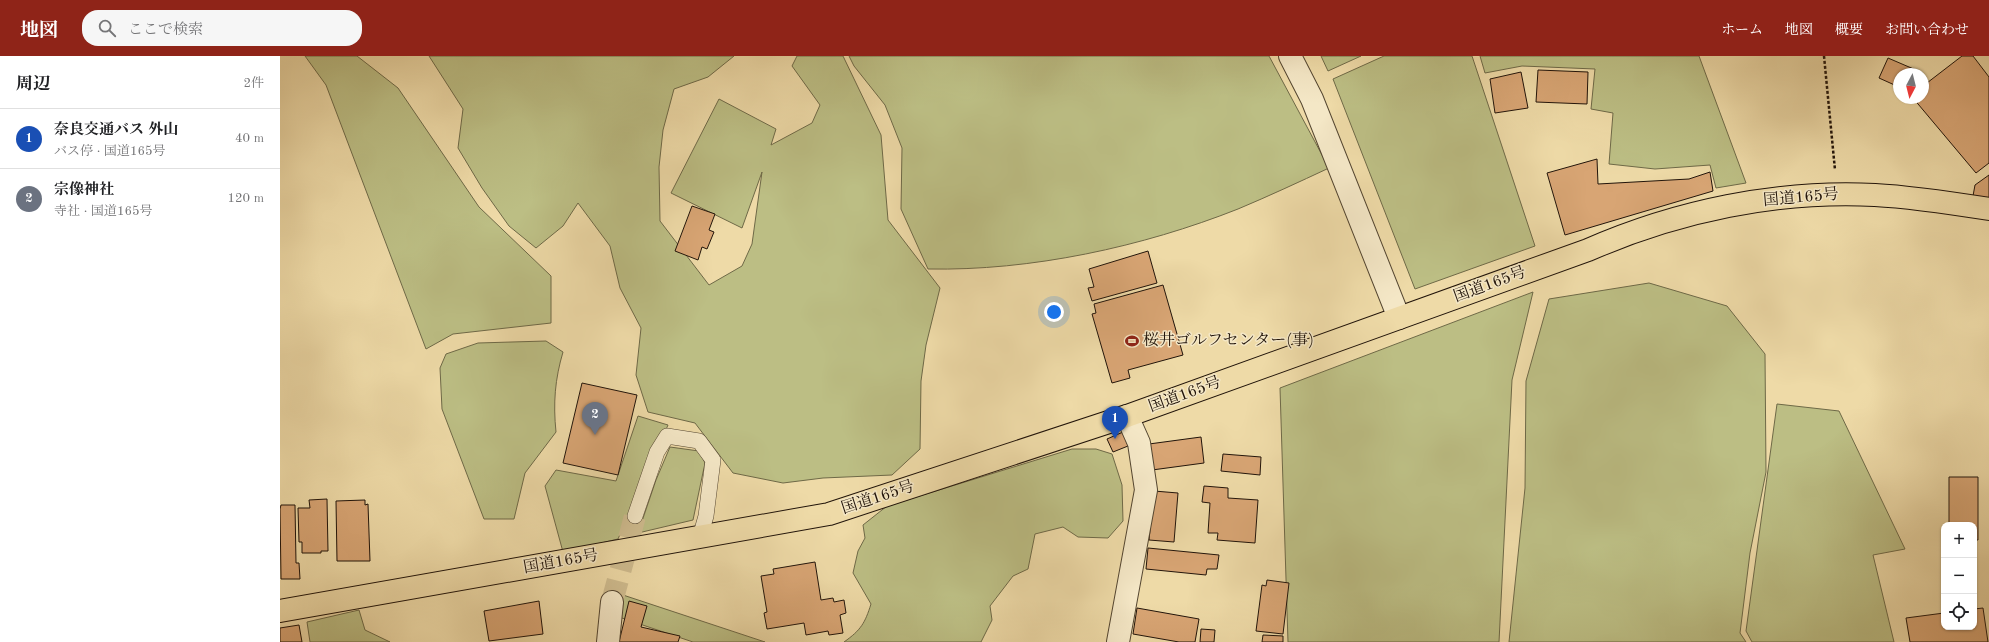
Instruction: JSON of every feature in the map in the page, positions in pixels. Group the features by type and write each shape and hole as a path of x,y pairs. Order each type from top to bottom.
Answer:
{"highway":[{"name":"国道165号","path":"280,611 829,514 1127,416 1588,250 1624,234 1730,205 1837,194 1875,195 1989,209"}],"street":[{"path":"1290,56 1312,99 1399,318"},
{"path":"1118,642 1146,490 1139,442 1127,416"},
{"path":"608,642 612,602"}],"lane":[{"path":"635,516 657,452 667,436 700,441 713,460 706,516 700,537"}],"path":[{"path":"1824,56 1837,194"}],"green space":[{"path":"305,56 357,56 398,88 479,207 551,276 551,323 453,334 426,349 326,85"},
{"path":"429,56 734,56 708,77 674,89 663,130 659,167 660,221 709,285 742,266 752,244 762,172 742,228 671,193 719,99 776,129 771,145 812,123 820,105 792,66 797,56 843,56 881,135 888,220 940,288 926,345 921,381 920,449 892,475 823,478 783,483 733,473 695,423 648,412 636,375 641,328 620,288 610,246 578,203 563,226 536,248 509,226 482,188 458,148 463,109"},
{"path":"849,56 1269,56 1329,168 1273,194 1201,223 1164,235 1125,245 1086,254 1006,266 967,269 928,269 901,209 902,148 885,105 854,66"},
{"path":"1321,56 1361,56 1328,71"},
{"path":"1384,56 1472,56 1535,246 1415,289 1333,79"},
{"path":"1480,56 1699,56 1746,183 1716,188 1710,165 1655,169 1609,164 1613,113 1591,109 1595,69 1522,66 1485,73"},
{"path":"1649,283 1727,306 1765,354 1766,472 1750,553 1740,633 1746,642 1509,642 1525,488 1526,381 1549,299"},
{"path":"1533,292 1512,380 1499,642 1288,642 1280,388"},
{"path":"546,341 563,352 555,391 556,432 525,473 514,519 484,519 442,409 440,368 446,354 478,343"},
{"path":"1777,404 1839,411 1905,549 1873,555 1894,642 1752,642 1746,631"},
{"path":"638,416 668,425 618,539 563,552 545,486 556,470 616,481"},
{"path":"670,447 699,451 705,463 693,520 638,533 656,480"},
{"path":"1072,449 1096,449 1112,454 1122,485 1123,521 1108,538 1078,537 1063,527 1035,534 1028,569 1013,576 990,606 992,620 981,642 844,642 855,634 862,626 871,604 853,573 858,551 865,538 863,525 887,506"},
{"path":"623,595 765,642 693,642 616,616"},
{"path":"359,610 365,630 390,642 310,642 307,622"}],"building":[{"path":"1962,56 1973,56 1989,77 1989,163 1976,173 1918,104 1929,104 1929,81"},
{"path":"1888,58 1911,68 1893,68 1893,84 1879,78"},
{"path":"1538,70 1588,72 1587,104 1536,102"},
{"path":"1521,72 1528,108 1495,113 1490,79"},
{"path":"1597,159 1598,184 1689,179 1710,172 1713,191 1565,235 1547,173"},
{"path":"1989,175 1989,198 1973,196 1975,185"},
{"path":"692,206 715,214 709,230 714,232 707,249 702,247 698,260 675,251"},
{"path":"1148,251 1157,283 1092,301 1088,288 1094,287 1089,269"},
{"name":"桜井ゴルフセンター(事)","path":"1163,285 1183,355 1128,370 1130,378 1112,383 1092,314 1096,313 1094,304"},
{"path":"582,383 637,395 618,475 563,463"},
{"path":"1123,432 1128,446 1113,452 1107,439"},
{"path":"1201,437 1204,463 1152,470 1149,444"},
{"path":"1223,454 1261,457 1260,475 1221,471"},
{"path":"1949,477 1978,477 1978,540 1977,522 1949,522"},
{"path":"1204,486 1228,488 1228,498 1258,500 1255,543 1217,540 1218,533 1208,533 1210,503 1202,502"},
{"path":"1154,491 1178,493 1174,542 1149,540"},
{"path":"327,499 328,551 321,551 321,553 302,553 302,542 299,542 298,508 310,508 309,500"},
{"path":"365,500 365,505 368,504 370,561 337,561 336,501"},
{"path":"281,505 295,505 296,563 299,563 300,579 281,579"},
{"path":"1148,548 1219,555 1217,569 1207,569 1206,575 1146,569"},
{"path":"815,562 821,600 833,598 834,602 844,600 846,613 840,615 843,633 829,635 828,631 806,635 804,623 767,629 764,613 767,612 761,576 774,574 773,569"},
{"path":"1267,580 1289,583 1283,634 1256,631 1262,585 1266,586"},
{"path":"539,601 543,634 489,641 484,611"},
{"path":"629,601 647,606 641,627 680,636 678,642 619,642"},
{"path":"1137,608 1199,619 1195,642 1179,642 1133,634"},
{"path":"1983,608 1988,642 1910,642 1906,618 1941,613 1941,630 1977,630 1977,609"},
{"path":"299,625 302,642 280,642 280,628"},
{"path":"1201,629 1215,630 1214,642 1200,642"},
{"path":"1263,635 1283,636 1283,642 1262,642"}],"tunnel":[{"path":"612,602 635,516"}],"place":[{"name":"桜井ゴルフセンター(事)","path":"1132,341"},
{"name":"宗像神社","path":"595,435"},
{"name":"奈良交通バス 外山","path":"1115,439"}]}
